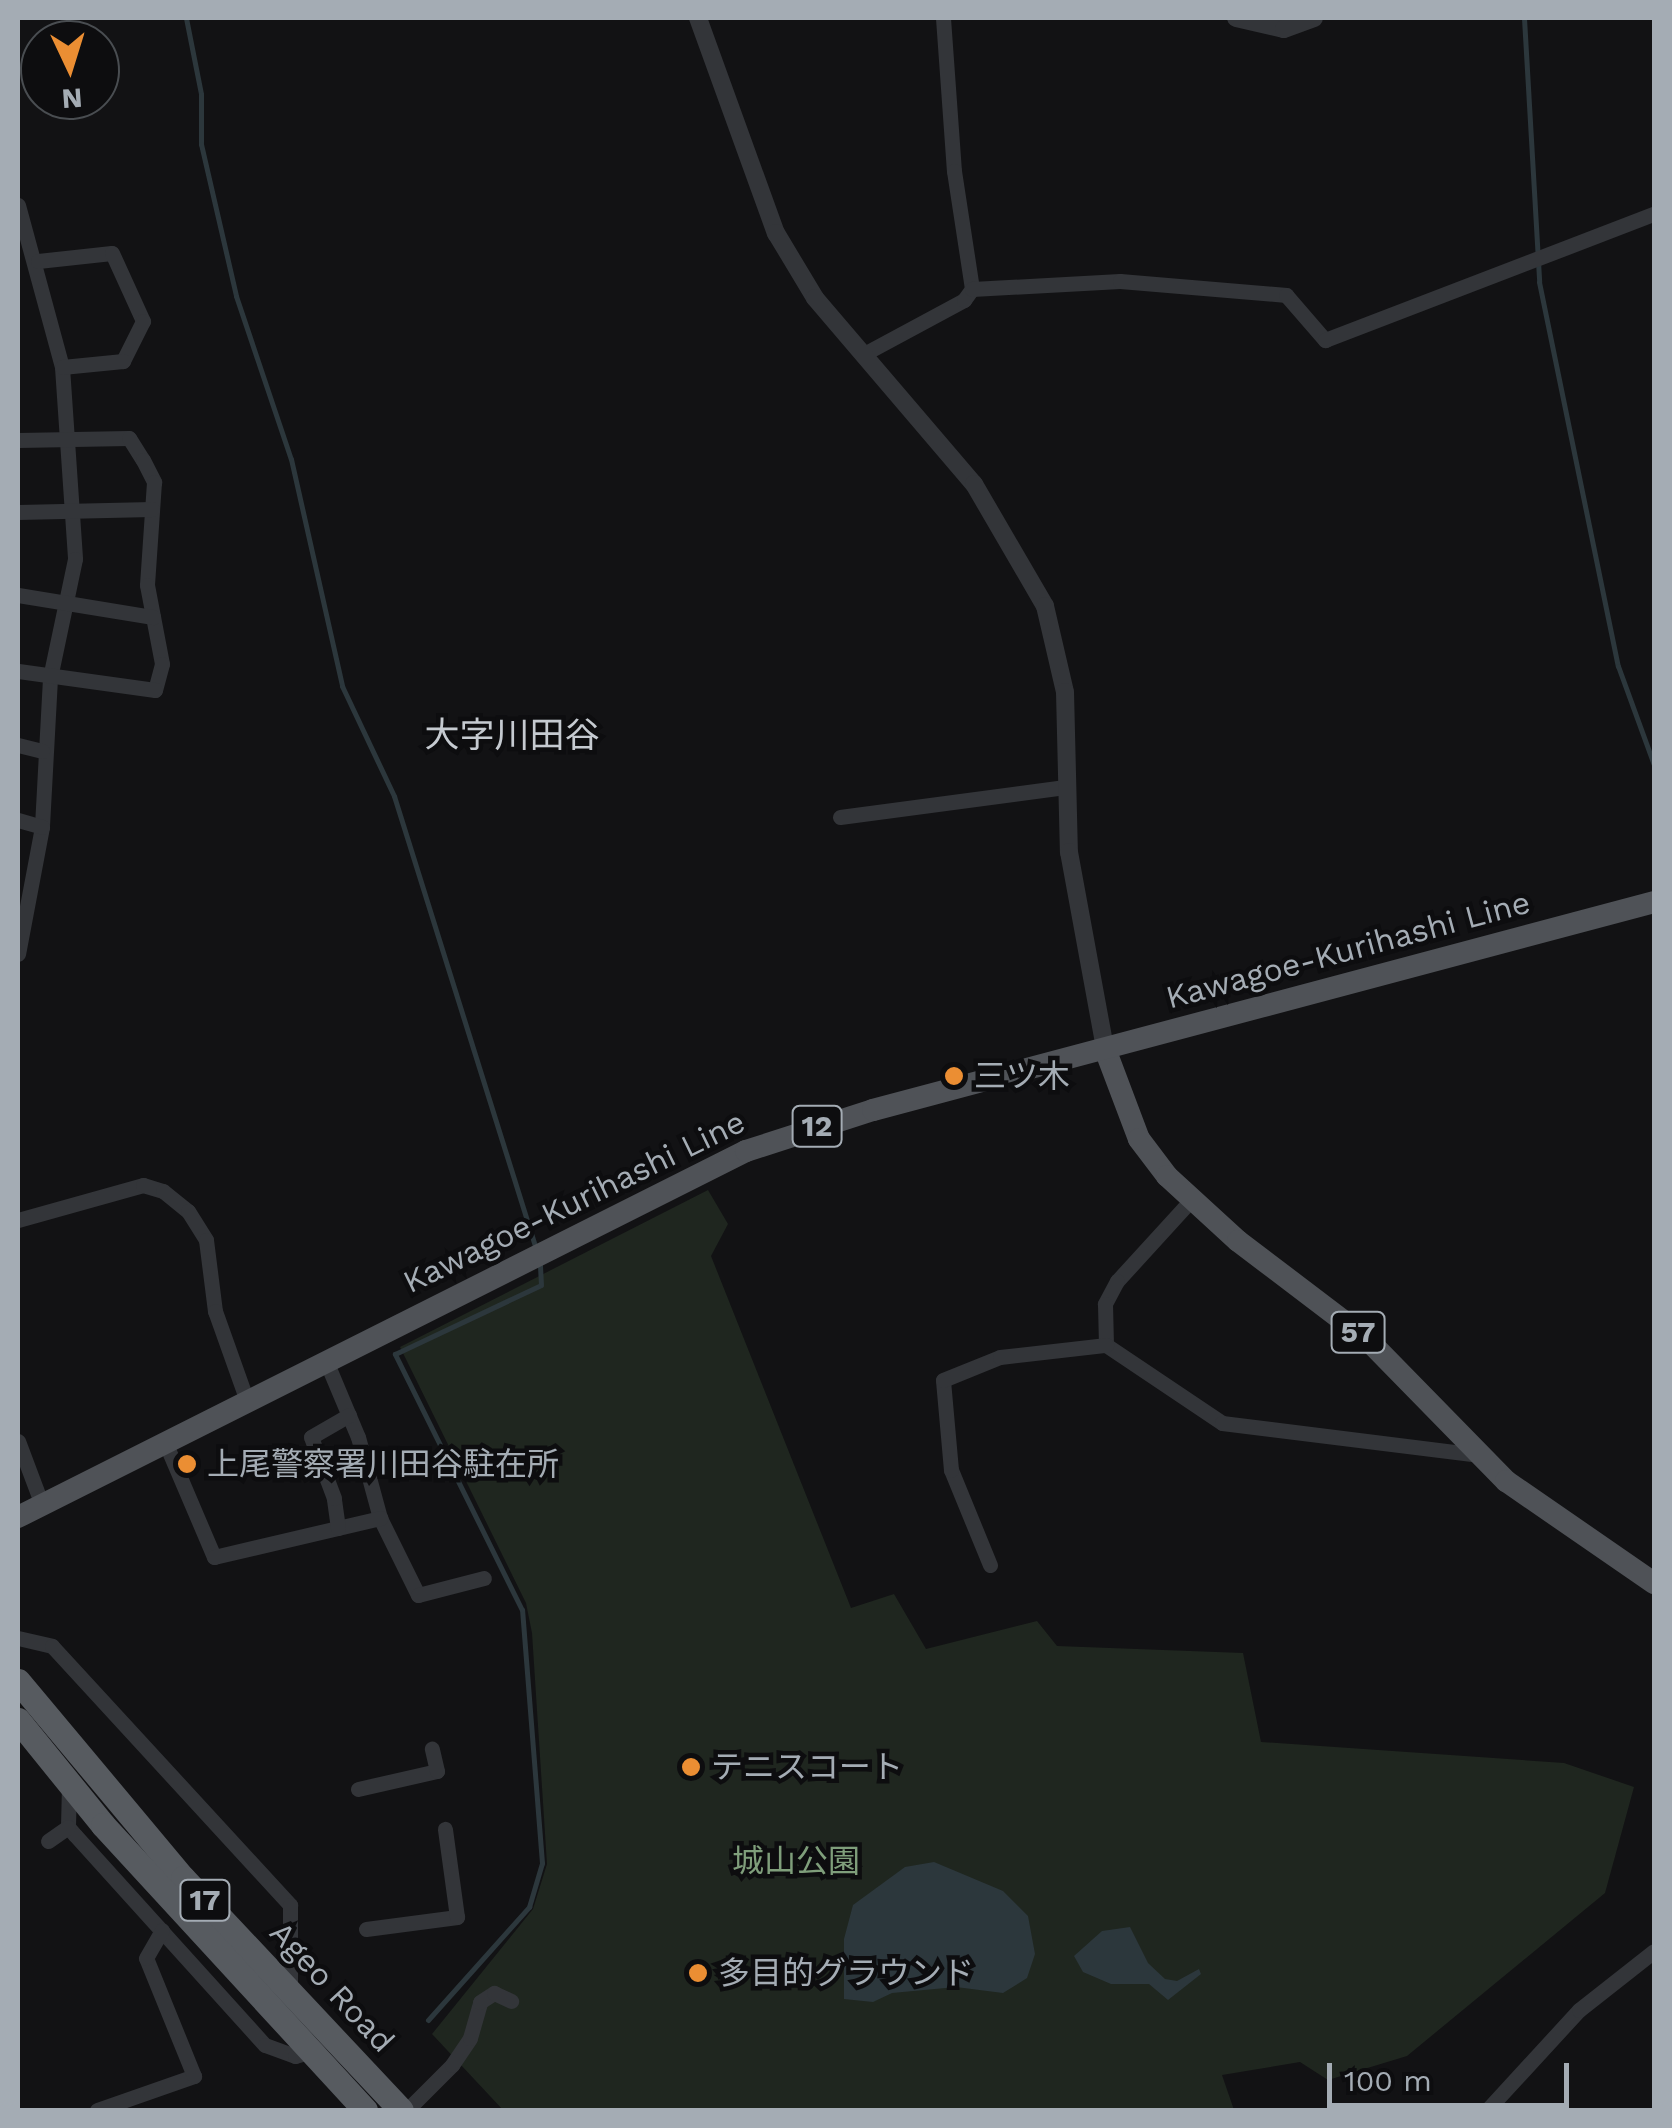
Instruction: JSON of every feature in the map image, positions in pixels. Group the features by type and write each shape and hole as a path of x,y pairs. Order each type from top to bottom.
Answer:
{"highway":[{"name":"Ageo Road","path":"18,1681 182,1878 404,2110"},
{"name":"Ageo Road","path":"18,1720 68,1785 365,2110"}],"main road":[{"name":"Kawagoe-Kurihashi Line","path":"18,1517 326,1360 781,1138 1654,902"},
{"name":"57","path":"1104,1050 1139,1139 1192,1199 1366,1340 1478,1455 1540,1507 1654,1582"}],"street":[{"path":"698,18 776,233 815,298 974,484 1029,571 1060,656 1064,786 1077,910 1104,1050"},
{"path":"862,355 964,300 972,289 954,171 943,18"},
{"path":"1236,18 1284,29 1314,18"},
{"path":"18,207 38,261 62,367 72,511 70,606 50,678 42,751 42,827 24,895 18,954"},
{"path":"972,289 1120,281 1286,296 1325,340 1654,214"},
{"path":"38,261 112,254 143,320 123,361 62,367"},
{"path":"18,440 129,438 154,482 147,584 162,664 154,690 50,678 18,670"},
{"path":"18,512 152,509"},
{"path":"18,595 153,617"},
{"path":"18,745 42,751"},
{"path":"840,817 1064,786"},
{"path":"18,820 42,827"},
{"path":"18,1220 143,1185 163,1191 188,1211 206,1240 215,1310 247,1401"},
{"path":"1106,1345 1105,1304 1117,1280 1192,1199"},
{"path":"990,1565 951,1470 942,1380 1000,1357 1106,1345 1222,1423 1478,1455"},
{"path":"326,1360 349,1416 380,1518 418,1595 484,1578"},
{"path":"338,1528 334,1498 311,1437 349,1416"},
{"path":"18,1441 42,1505"},
{"path":"165,1442 214,1557 380,1518"},
{"path":"18,1638 52,1646 290,1905 290,1988"},
{"path":"358,1789 437,1771 432,1749"},
{"path":"68,1785 68,1827 265,2044 295,2056 309,2052"},
{"path":"48,1841 68,1827"},
{"path":"366,1929 457,1916 445,1829"},
{"path":"97,2110 194,2076 146,1958 162,1930"},
{"path":"1486,2110 1578,2010 1654,1951"},
{"path":"404,2110 452,2065 470,2038 480,2002 494,1993 511,2001"}],"green space":[{"name":"城山公園","path":"708,1190 728,1224 711,1256 851,1608 894,1594 926,1649 1037,1621 1057,1646 1243,1653 1261,1742 1564,1763 1634,1787 1605,1893 1407,2056 1328,2080 1300,2062 1222,2075 1234,2110 503,2110 432,2034 533,1909 547,1864 532,1633 526,1603 400,1347"}],"shaded area":[{"path":"934,1862 1003,1891 1028,1916 1035,1954 1027,1978 1003,1993 956,1987 892,1993 873,2002 844,1999 844,1939 853,1905 905,1867"},
{"path":"1130,1927 1148,1963 1165,1979 1177,1981 1199,1969 1201,1974 1168,2000 1149,1984 1111,1984 1083,1972 1074,1956 1102,1931"}],"waterway":[{"path":"186,18 201,94 201,144 236,296 291,459 342,686 394,796 536,1248"},
{"path":"1524,18 1539,282 1618,666 1654,765"},
{"path":"428,2020 529,1907 542,1863 522,1610 395,1354 541,1285 540,1264"}],"place":[{"name":"三ツ木","path":"954,1076"},
{"name":"上尾警察署川田谷駐在所","path":"187,1464"},
{"name":"テニスコート","path":"691,1767"},
{"name":"多目的グラウンド","path":"698,1973"}],"district":[{"name":"大字川田谷","path":"512,735"}]}
